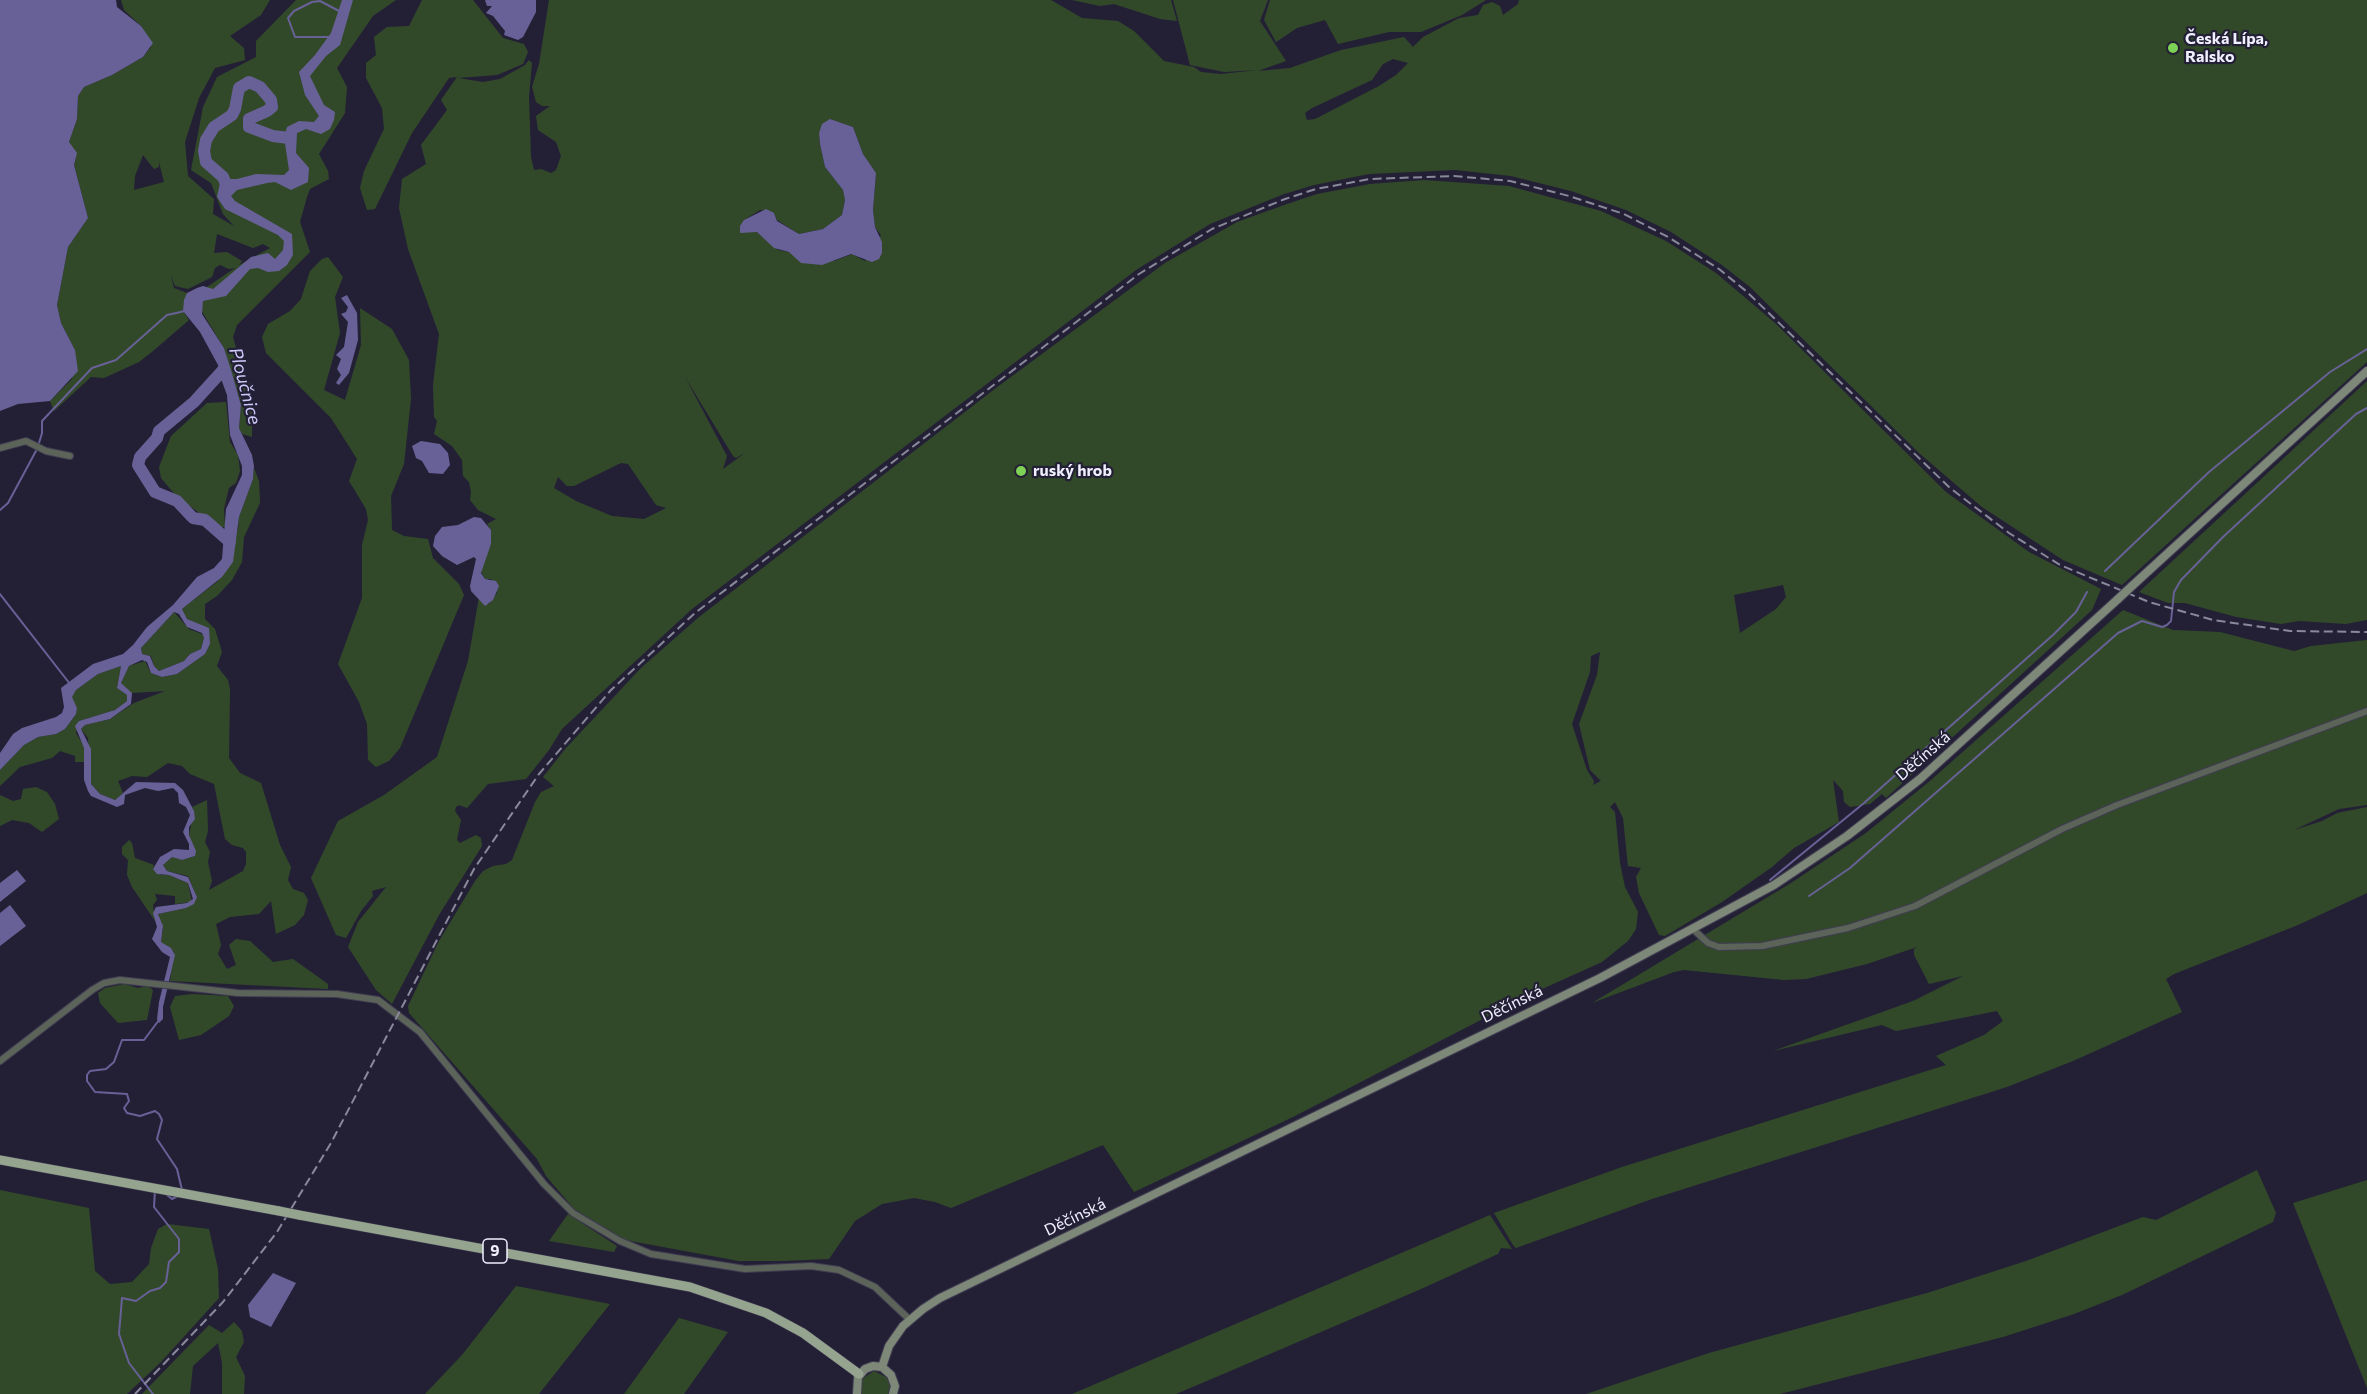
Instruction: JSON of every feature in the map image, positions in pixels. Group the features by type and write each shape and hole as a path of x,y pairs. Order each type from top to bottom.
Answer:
{"main road":[{"name":"Děčínská","path":"882,1367 893,1339 909,1319 940,1298 1600,978 1694,930 1774,885 1874,816 1941,762 2367,371"},
{"name":"9","path":"0,1160 690,1287 775,1318 803,1333 859,1374"},
{"path":"857,1394 856,1384 859,1374 869,1367 882,1367 893,1378 893,1394"}],"street":[{"path":"0,448 26,441 46,451 70,456"},
{"path":"1694,930 1708,943 1719,947 1762,946 1859,924 1915,906 2062,829 2117,805 2367,711"},
{"path":"0,1061 92,990 104,983 120,980 238,993 337,994 378,1000 420,1032 544,1184 573,1213 629,1246 651,1254 745,1269 811,1266 839,1270 874,1287 909,1319"}],"green space":[{"path":"121,0 270,0 261,15 230,36 244,48 245,60 215,68 199,98 185,142 188,176 214,199 213,214 234,226 223,214 211,183 191,170 203,107 217,77 256,57 256,41 296,0 396,0 373,16 337,68 347,87 345,113 319,154 328,171 329,179 310,189 300,222 310,252 237,325 233,337 241,366 252,388 252,437 242,434 239,428 241,405 224,348 201,310 207,287 235,268 229,269 220,265 215,268 212,277 188,289 175,286 171,275 174,288 187,293 183,311 189,320 153,351 139,362 104,378 91,377 54,411 50,401 72,379 75,363 75,350 61,323 57,305 68,247 88,218 74,165 76,158 69,142 77,119 78,96 84,87 112,75 143,57 151,47 141,26 124,10","holes":["143,155 154,169 159,167 159,162 164,182 134,190 135,176","217,234 253,248 263,244 270,248 239,265 242,261 227,252 214,253"]},
{"path":"422,0 473,0 503,38 524,44 528,52 523,64 497,75 458,78 483,82 500,79 525,65 529,60 532,63 529,97 531,157 534,170 541,169 551,173 556,170 561,156 556,142 538,130 536,116 550,106 542,106 536,102 532,87 539,64 549,0 1051,0 1082,18 1118,21 1134,31 1164,61 1194,67 1201,72 1221,74 1258,70 1224,72 1190,65 1173,0 1268,0 1260,21 1286,61 1258,71 1290,68 1341,50 1404,37 1413,47 1423,37 1459,18 1478,15 1483,5 1492,2 1500,6 1503,15 1518,4 1519,0 2367,0 2367,362 2122,585 2063,560 1982,507 1919,453 1750,287 1722,265 1671,232 1626,210 1571,191 1511,176 1455,170 1369,174 1314,185 1284,194 1210,224 1136,270 692,609 562,729 526,779 488,784 467,808 459,805 456,807 455,811 461,820 457,840 460,843 476,835 481,838 482,846 439,915 392,1004 376,990 348,947 358,922 386,887 372,891 373,896 361,911 346,938 336,935 311,878 338,821 384,795 437,757 468,661 479,597 489,604 497,593 491,579 485,579 480,569 491,544 491,530 487,524 496,519 478,510 470,500 469,482 463,476 462,460 452,446 434,434 437,421 434,417 433,385 439,334 408,249 399,208 402,179 426,164 421,145 447,110 441,100 457,77 449,78 412,133 375,209 367,210 360,188 364,171 384,129 382,108 366,78 366,63 376,55 374,37 387,27 409,26","holes":["1393,59 1408,63 1396,75 1379,86 1315,119 1307,120 1305,113 1372,80 1383,64","830,119 853,127 863,154 876,173 873,210 875,227 881,235 865,261 852,254 834,261 778,250 757,232 747,231 744,220 760,210 774,213 777,220 799,234 823,229 842,215 845,199 843,190 825,167 819,133","685,377 733,456 736,458 745,453 723,469 727,456","621,463 628,464 656,505 666,508 644,519 612,516 576,501 554,488 558,477 567,486 574,486"]},
{"path":"1072,0 1171,0 1177,21 1160,19 1114,4 1100,6"},
{"path":"1270,0 1486,0 1462,15 1421,32 1389,32 1338,44 1325,20 1297,28 1276,42 1264,20"},
{"path":"1424,180 1509,186 1601,211 1666,241 1716,273 1775,323 1946,492 2029,552 2101,589 2092,610 1886,798 1882,794 1870,804 1850,807 1844,802 1843,791 1833,780 1839,822 1794,848 1772,867 1722,902 1665,936 1659,935 1639,893 1636,877 1641,868 1628,866 1623,818 1615,802 1610,807 1615,812 1625,887 1638,912 1636,929 1628,941 1602,962 1531,994 1293,1117 1134,1192 1103,1145 951,1208 914,1198 882,1204 855,1221 829,1259 782,1261 739,1261 625,1240 574,1209 546,1176 537,1159 409,1013 408,1006 439,941 475,881 483,871 512,860 535,802 541,792 554,786 543,777 566,748 641,668 699,617 996,388 1165,263 1237,222 1317,194 1370,184","holes":["1783,585 1786,597 1776,609 1740,633 1734,595","1600,652 1597,675 1579,724 1590,770 1601,781 1593,785 1594,781 1587,770 1572,724 1590,672 1591,656"]},
{"path":"328,257 343,277 335,297 340,333 324,390 345,400 361,345 360,308 392,329 409,360 411,399 404,464 391,496 392,530 404,536 428,539 433,558 459,584 464,595 400,748 389,761 376,767 368,760 367,724 359,702 338,664 362,598 362,545 368,520 366,509 349,481 357,459 331,418 266,353 262,337 268,324 290,311 301,299 310,271 322,259"},
{"path":"2367,381 2367,620 2346,624 2299,621 2281,624 2236,617 2185,603 2168,603 2139,592"},
{"path":"226,402 230,442 238,455 240,471 236,483 229,488 224,509 225,527 219,527 177,497 161,478 159,467 171,436 207,403"},
{"path":"254,468 259,481 260,503 244,537 242,562 232,580 217,596 205,604 205,619 215,629 222,652 217,666 228,680 230,689 229,758 240,773 261,783 280,845 291,867 288,880 293,889 304,893 308,900 304,915 295,925 276,934 271,901 259,914 230,917 216,924 221,945 218,954 227,969 236,965 229,945 236,939 250,941 273,962 293,959 328,984 328,989 170,981 174,952 161,942 163,929 158,914 186,908 197,897 188,876 167,871 163,865 172,857 182,860 195,856 189,835 194,811 192,807 207,800 208,831 205,842 210,852 208,862 212,881 209,890 243,871 246,864 246,852 243,848 232,845 225,839 214,784 190,774 182,766 168,763 147,777 132,776 118,781 123,793 115,800 100,794 91,784 88,738 81,729 85,725 110,719 134,703 165,691 132,693 125,689 121,683 129,666 145,661 151,673 162,677 177,674 205,654 210,644 207,628 187,619 182,609 218,581 238,529 239,517 253,479"},
{"path":"2123,610 2173,630 2220,632 2294,651 2311,646 2367,640 2367,805 2339,809 2294,830 2322,821 2337,813 2367,807 2367,893 2298,925 2174,974 2166,979 2182,1012 2073,1061 2007,1087 1652,1199 1516,1248 1494,1213 1622,1167 1946,1065 1936,1056 1984,1035 2003,1021 1997,1011 1896,1031 1882,1025 1773,1051 1913,1001 1963,976 1929,984 1914,955 1914,949 1917,947 1867,964 1806,979 1784,980 1684,970 1592,1003 1791,883 1866,833 1931,780"},
{"path":"174,612 189,629 202,634 204,638 201,649 190,654 184,661 159,671 154,666 151,656 142,654 141,648"},
{"path":"121,666 117,688 127,695 127,701 115,710 79,721 76,733 84,746 84,762 75,762 75,756 60,751 52,758 20,767 0,786 0,770 24,745 38,737 56,734 65,729 76,714 77,708 71,697 76,690 98,674"},
{"path":"36,787 47,792 55,804 59,819 42,832 29,823 12,820 0,826 0,795 13,801 21,799 23,789"},
{"path":"129,840 132,843 135,858 154,865 153,869 161,875 169,875 188,883 192,902 175,904 175,896 155,894 157,900 153,905 155,921 132,887 127,875 128,860 122,854 122,847"},
{"path":"124,984 138,988 148,986 153,990 147,1020 118,1023 100,1003 98,993 105,988"},
{"path":"192,994 228,996 234,1006 229,1016 201,1035 179,1040 170,1007 175,996"},
{"path":"2257,1170 2276,1213 2273,1222 2122,1295 2074,1314 2003,1337 1780,1394 1586,1394 1709,1353 1927,1293 2026,1261 2143,1217 2156,1220"},
{"path":"2367,1180 2367,1388 2293,1203"},
{"path":"0,1190 89,1208 95,1271 110,1284 132,1282 149,1264 151,1248 158,1229 167,1224 209,1229 218,1269 219,1298 161,1362 127,1394 0,1394"},
{"path":"568,1214 617,1246 614,1252 549,1241"},
{"path":"1490,1215 1512,1249 1501,1248 1498,1254 1421,1289 1228,1372 1176,1394 1072,1394"},
{"path":"516,1286 610,1304 539,1394 425,1394 462,1355"},
{"path":"679,1318 728,1332 684,1394 624,1394"},
{"path":"234,1322 242,1331 244,1342 236,1357 245,1376 244,1394 222,1394 222,1363 218,1343 193,1366 190,1394 142,1394 209,1325 222,1333"},
{"path":"874,1371 888,1378 890,1386 888,1394 862,1394 862,1379"}],"shaded area":[{"path":"0,0 116,0 117,7 141,26 153,43 143,57 112,75 84,87 78,96 77,119 69,142 77,153 74,165 88,218 68,247 57,305 61,323 75,350 78,371 50,401 18,404 0,411"},
{"path":"342,0 353,0 340,45 326,56 310,76 324,105 335,112 330,129 321,134 306,129 297,133 296,153 309,168 308,182 291,190 275,182 267,183 237,190 231,196 235,201 292,234 293,255 287,265 279,271 250,269 226,296 203,301 202,314 224,348 231,370 241,405 239,428 252,455 254,466 253,479 239,517 233,562 222,577 182,609 187,619 209,628 210,644 205,654 177,674 162,677 151,673 147,662 142,660 129,666 121,683 132,693 131,704 110,719 85,725 81,729 91,749 91,784 100,794 115,800 136,782 175,783 183,790 194,811 195,819 189,827 189,835 196,851 195,856 182,860 172,857 163,865 167,871 188,877 197,897 194,904 186,908 158,914 163,926 161,942 171,948 175,955 163,1007 163,1019 159,1023 157,1019 159,1002 170,957 162,952 152,939 157,927 153,913 156,907 187,903 193,899 188,883 169,875 157,874 153,869 160,857 174,849 189,850 189,844 183,832 190,815 186,807 179,803 178,793 173,788 158,791 145,788 125,795 124,804 117,807 91,796 88,791 84,780 84,748 75,726 79,721 115,710 127,701 127,695 117,688 121,666 98,674 76,690 72,697 77,708 76,714 65,729 56,734 38,737 24,745 0,770 0,753 13,734 22,728 62,713 64,707 61,688 93,664 123,654 147,627 173,605 197,577 214,568 222,559 226,509 242,475 242,466 230,435 227,395 218,365 200,332 183,311 184,300 187,293 197,288 203,286 213,289 251,257 268,253 275,259 283,250 284,241 278,235 225,209 217,197 220,183 224,179 237,179 256,174 284,175 289,170 284,137 287,127 299,121 314,122 319,116 305,95 299,72 331,33","holes":["174,612 179,614 187,627 202,633 204,638 201,649 190,654 184,661 159,671 150,656 142,654 141,648"]},
{"path":"485,0 536,0 536,12 523,37 518,40 504,35 505,31 493,16 486,13 492,6 487,6"},
{"path":"830,119 853,127 863,154 876,173 873,210 875,227 882,242 882,253 879,259 872,262 851,254 822,265 801,263 789,252 774,248 757,232 740,233 740,226 744,220 766,209 774,213 777,221 799,234 823,229 842,215 845,200 843,190 825,167 820,144 819,133 822,124"},
{"path":"347,295 357,313 358,340 349,373 339,385 336,383 341,375 337,369 341,359 336,355 344,347 348,322 341,314 346,312 348,307 341,298"},
{"path":"421,441 440,444 448,453 450,465 443,474 429,473 422,461 416,458 412,446"},
{"path":"474,517 481,518 491,530 491,544 481,573 485,579 496,581 499,586 493,600 485,606 471,591 470,586 476,559 474,557 457,565 442,556 433,546 435,536 442,527 458,525"},
{"path":"17,870 26,881 0,902 0,883"},
{"path":"10,905 26,926 0,946 0,913"},
{"path":"273,1273 296,1283 271,1327 250,1317 248,1305"}],"waterway":[{"path":"330,37 295,37 288,18 294,11 312,2 320,1 341,12"},
{"path":"228,189 223,177 206,162 204,151 206,140 214,127 232,115 239,88 249,82 260,87 271,100 272,107 249,119 249,127 273,136 289,138"},
{"path":"39,443 42,421 92,368 116,360 167,315 185,311"},
{"path":"2105,571 2209,472 2330,372 2367,349"},
{"name":"Ploučnice","path":"224,369 194,402 159,431 157,438 140,457 138,465 155,492 177,501 193,518 205,520 230,542"},
{"path":"1809,896 1850,868 2118,633 2142,621 2162,627 2167,625 2171,621 2174,592 2181,580 2223,537 2356,414 2367,408"},
{"path":"0,510 8,503 37,449"},
{"path":"1770,880 1864,803 2054,634 2076,612 2087,592"},
{"path":"0,594 70,684"},
{"path":"159,1020 144,1040 122,1040 114,1062 106,1069 90,1071 87,1081 95,1092 127,1094 129,1101 124,1108 127,1113 140,1116 155,1111 159,1114 162,1120 157,1139 177,1169 182,1190"},
{"path":"153,1394 129,1363 119,1334 122,1298 136,1301 150,1291 160,1288 166,1282 169,1262 179,1252 179,1239 154,1207 155,1190"},
{"path":"167,1195 172,1199 180,1195"}],"railway":[{"path":"135,1394 223,1302 277,1232 331,1143 474,869 539,774 611,690 695,613 1139,274 1212,229 1285,199 1316,189 1370,179 1454,176 1510,181 1569,196 1624,214 1668,237 1719,269 1746,291 1950,488 2009,533 2060,565 2149,602 2213,620 2290,631 2367,632"}],"place":[{"name":"Česká Lípa, Ralsko","path":"2173,48"},
{"name":"ruský hrob","path":"1021,471"}]}
